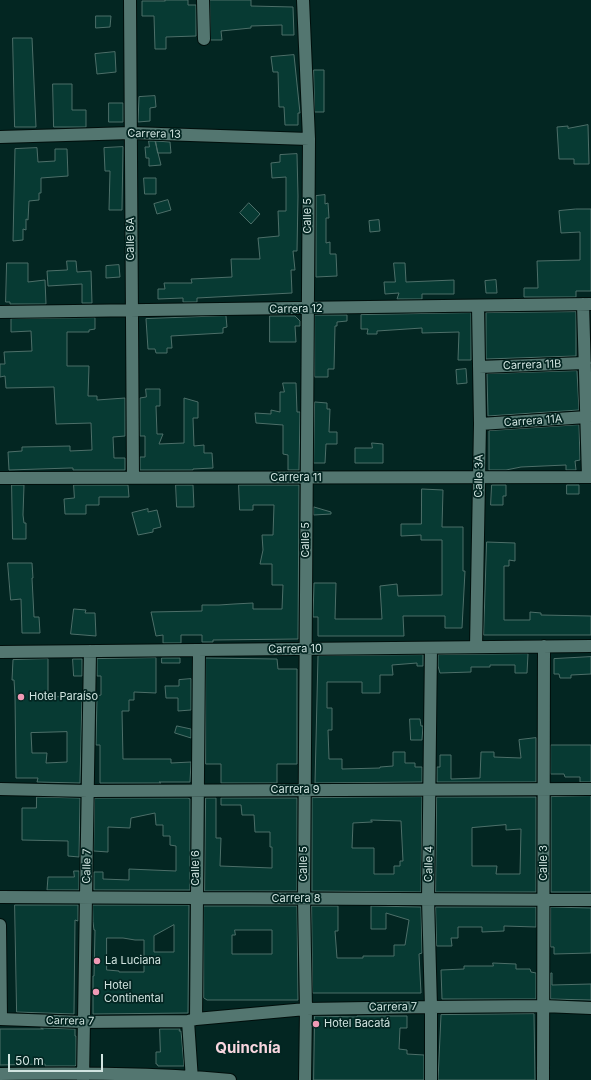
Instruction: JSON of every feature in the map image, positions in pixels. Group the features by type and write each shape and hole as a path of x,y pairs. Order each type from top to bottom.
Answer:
{"street":[{"name":"Calle 6A","path":"130,0 133,478"},
{"path":"203,0 204,39"},
{"name":"Calle 5","path":"303,0 309,139 304,790 306,1009 305,1080"},
{"name":"Carrera 13","path":"0,137 131,133 309,139"},
{"path":"587,304 585,363 590,477"},
{"name":"Carrera 12","path":"0,312 587,304"},
{"name":"Calle 3A","path":"476,647 480,424 478,306"},
{"name":"Carrera 11B","path":"479,367 585,363"},
{"name":"Carrera 11A","path":"480,424 587,417"},
{"name":"Carrera 11","path":"0,478 590,477"},
{"name":"Calle 3","path":"543,1080 544,646"},
{"name":"Carrera 10","path":"0,652 591,646"},
{"name":"Calle 4","path":"431,648 428,899 431,1006 431,1080"},
{"name":"Calle 6","path":"192,1078 199,650"},
{"name":"Calle 7","path":"83,1076 90,651"},
{"name":"Carrera 9","path":"0,789 197,791 591,789"},
{"name":"Carrera 8","path":"0,897 591,900"},
{"path":"0,925 0,1019"},
{"name":"Carrera 7","path":"0,1019 83,1022 192,1020 306,1009 431,1006 543,1006 591,1008"},
{"path":"0,1074 230,1080"}],"building":[{"path":"188,0 188,5 196,5 196,36 166,37 166,49 155,49 154,16 142,16 142,1"},
{"path":"210,0 251,0 251,6 293,7 294,35 282,35 282,25 251,26 251,28 221,31 222,40 211,40"},
{"path":"96,16 111,16 110,27 96,28"},
{"path":"13,38 32,38 36,127 15,127"},
{"path":"115,52 116,72 97,74 95,54"},
{"path":"294,55 300,113 298,113 298,125 285,125 284,107 279,107 278,72 273,72 271,57"},
{"path":"314,70 324,70 324,112 315,112"},
{"path":"53,84 72,84 72,110 86,110 86,127 54,127"},
{"path":"155,96 156,107 150,108 150,121 138,122 139,97"},
{"path":"109,103 123,103 123,122 109,122"},
{"path":"588,125 589,164 574,164 574,159 559,159 557,127 568,126 568,128"},
{"path":"149,141 155,141 161,165 149,166 149,158 146,158 145,147 149,147"},
{"path":"156,141 170,142 171,153 158,153"},
{"path":"123,147 122,210 109,210 110,171 105,171 104,148"},
{"path":"37,148 38,162 55,161 55,149 67,149 68,176 41,178 41,193 39,193 39,200 29,201 28,220 26,219 26,230 23,229 23,240 13,241 15,149"},
{"path":"297,154 297,251 293,251 295,270 291,270 292,293 197,298 197,302 183,302 183,298 158,299 158,289 165,289 164,283 192,283 191,279 232,277 231,259 260,259 258,238 279,236 278,211 286,211 286,177 272,178 271,163 280,162 280,155"},
{"path":"144,178 156,178 156,194 145,194"},
{"path":"325,195 325,204 328,203 329,218 326,218 326,243 330,242 330,254 336,254 337,276 316,277 316,196"},
{"path":"168,200 171,210 157,214 154,204"},
{"path":"249,203 260,214 251,224 240,213"},
{"path":"591,209 591,291 576,291 576,297 524,297 524,288 538,288 537,261 580,260 580,232 561,233 559,211"},
{"path":"379,220 380,231 370,232 369,221"},
{"path":"67,261 76,261 77,272 91,271 92,303 82,303 82,284 48,286 47,271 67,270"},
{"path":"7,263 28,263 28,282 45,280 46,304 10,304 10,302 6,302"},
{"path":"394,263 405,263 406,282 454,280 454,294 422,294 422,299 397,299 399,293 385,294 384,282 395,282"},
{"path":"119,265 120,277 106,278 106,266"},
{"path":"496,280 497,293 486,293 485,281"},
{"path":"576,312 576,356 486,359 486,313"},
{"path":"471,313 471,360 458,360 459,332 422,333 422,328 377,331 377,334 367,334 368,329 361,329 361,315"},
{"path":"315,315 347,315 347,321 337,322 337,326 335,326 334,369 328,369 328,377 315,377"},
{"path":"226,316 227,327 223,328 223,333 171,336 172,348 167,348 167,353 156,353 155,349 148,349 146,319"},
{"path":"270,316 295,316 300,321 300,326 295,326 296,342 270,342"},
{"path":"95,318 95,329 89,330 89,332 67,332 67,366 89,366 88,396 97,396 97,400 125,398 125,436 113,437 114,458 125,458 125,470 73,470 73,468 70,468 9,470 8,452 22,451 22,447 70,446 70,451 92,450 91,423 56,424 54,387 6,388 5,376 0,377 0,364 5,364 4,352 32,351 31,331 11,332 11,319"},
{"path":"466,369 467,383 457,384 456,370"},
{"path":"577,371 579,410 488,416 487,374"},
{"path":"283,383 296,383 297,412 300,412 299,470 288,470 288,455 283,454 283,425 256,423 255,413 271,414 271,410 280,412 280,392 284,392"},
{"path":"146,389 160,389 160,406 156,406 157,434 163,434 159,444 184,443 184,398 198,402 198,418 193,418 194,446 204,445 204,453 212,453 213,468 193,470 140,470 140,457 145,457 145,436 140,436 140,398 146,397"},
{"path":"315,402 327,403 327,409 330,409 329,432 337,432 337,444 326,444 325,463 314,463"},
{"path":"579,425 580,460 575,461 576,470 566,470 566,465 489,470 489,431"},
{"path":"372,443 383,444 383,463 355,463 355,448 372,448"},
{"path":"12,485 24,485 23,515 24,523 26,523 26,539 13,539"},
{"path":"74,485 128,485 129,497 99,497 99,505 86,505 86,514 65,514 64,499 74,498"},
{"path":"176,485 193,485 194,507 177,507"},
{"path":"239,485 299,485 298,639 213,640 213,642 202,642 202,635 181,635 181,643 163,643 163,635 156,636 151,612 202,611 202,605 253,603 253,609 282,609 283,585 272,585 272,564 260,564 263,550 262,535 273,535 274,505 253,505 253,510 240,510"},
{"path":"492,485 506,485 506,496 503,496 503,505 491,505"},
{"path":"567,485 579,485 579,494 567,494"},
{"path":"422,489 443,490 442,527 463,527 463,571 465,571 462,628 445,628 445,616 403,616 404,636 318,636 318,617 313,617 314,583 336,583 335,619 382,619 380,586 397,584 398,596 442,595 442,540 421,540 421,535 401,536 401,524 421,524"},
{"path":"314,507 331,512 331,514 314,515"},
{"path":"148,509 148,512 157,510 161,527 153,529 153,532 138,535 132,513"},
{"path":"487,542 515,543 515,561 509,560 509,566 504,566 504,620 530,620 530,612 541,613 541,615 591,616 591,635 484,635"},
{"path":"8,563 32,563 34,617 39,617 40,633 22,633 21,599 11,600"},
{"path":"74,609 86,610 85,613 95,613 96,636 71,634"},
{"path":"528,654 527,673 515,673 515,665 471,667 471,672 440,673 438,666 438,655"},
{"path":"423,655 423,666 417,666 417,663 392,665 393,675 380,675 380,693 362,693 362,682 327,682 327,708 332,708 332,730 328,730 329,759 342,759 342,769 380,768 393,766 393,752 405,752 405,763 415,763 415,767 422,767 422,782 315,783 318,656"},
{"path":"591,657 591,674 571,675 571,678 560,678 559,674 554,674 554,659"},
{"path":"156,658 156,693 134,692 134,700 129,700 129,711 122,711 123,759 171,759 171,763 191,762 190,782 100,783 100,745 96,745 97,696 101,695 101,676 97,676 97,659"},
{"path":"162,658 180,658 180,663 162,663"},
{"path":"206,658 277,659 278,669 297,669 297,764 277,764 277,783 221,783 221,764 206,764"},
{"path":"48,659 48,697 82,696 80,783 37,782 38,778 16,778 15,696 14,680 12,680 13,660","holes":["67,732 67,762 46,763 47,753 32,753 31,733"]},
{"path":"73,659 82,659 82,676 74,676"},
{"path":"191,679 191,710 178,711 178,698 166,698 165,686 179,686 179,680"},
{"path":"410,719 420,719 421,726 423,726 422,740 411,740"},
{"path":"177,726 191,729 191,738 175,733"},
{"path":"536,738 536,782 437,782 437,767 440,767 440,755 451,755 451,779 480,778 481,752 494,752 494,757 521,758 519,740"},
{"path":"551,745 591,745 591,782 580,782 580,777 565,777 564,774 551,774"},
{"path":"591,796 591,892 551,892 551,797"},
{"path":"37,797 80,798 79,857 68,856 68,841 22,840 22,808 36,808"},
{"path":"422,797 421,892 312,891 312,798","holes":["371,820 401,821 403,861 400,861 400,866 394,866 394,874 374,874 374,848 352,848 353,823 372,822"]},
{"path":"437,797 536,797 536,892 436,892","holes":["506,825 506,830 521,829 520,874 496,874 497,866 472,866 472,828"]},
{"path":"95,798 190,799 190,890 94,890 94,872 103,872 103,879 129,880 129,869 176,871 176,846 170,845 170,836 163,836 163,825 156,825 155,813 131,818 130,828 108,827 108,852 94,851"},
{"path":"206,798 216,798 216,838 221,838 220,866 272,868 270,832 255,832 254,815 242,815 241,805 221,805 221,798 297,798 297,891 205,891"},
{"path":"74,871 79,871 79,890 47,890 48,877 74,877"},
{"path":"15,905 78,905 78,921 75,920 74,1014 17,1012"},
{"path":"93,905 189,905 188,1013 93,1014 95,930 93,922","holes":["174,925 174,952 154,952 154,936","107,938 144,940 144,972 119,972 107,970"]},
{"path":"204,906 297,906 298,1000 207,1000 204,998","holes":["235,930 272,930 272,954 232,954 232,935 235,935"]},
{"path":"312,906 338,906 338,931 335,931 337,958 394,956 394,945 405,945 409,920 386,913 386,929 371,929 371,906 421,907 422,953 419,954 421,993 313,993"},
{"path":"436,907 536,907 536,927 504,926 504,931 482,932 482,927 458,927 458,938 451,938 452,946 437,946"},
{"path":"551,907 591,908 591,953 554,954 554,947 551,947"},
{"path":"493,963 516,964 516,969 530,969 531,972 536,973 536,999 442,999 441,970 464,969 464,966 493,966"},
{"path":"551,973 552,985 591,984 591,1000 551,999"},
{"path":"534,1014 535,1080 438,1080 441,1015"},
{"path":"315,1016 407,1016 407,1028 400,1028 399,1049 407,1050 407,1054 424,1055 424,1080 314,1080"},
{"path":"41,1028 75,1029 75,1066 45,1066 45,1064 0,1065 0,1029 43,1029"},
{"path":"160,1029 180,1029 179,1031 181,1031 184,1066 158,1066 156,1064 156,1052 160,1052"}],"place":[{"name":"Hotel Paraíso","path":"21,697"},
{"name":"La Luciana","path":"97,961"},
{"name":"Hotel Continental","path":"96,992"},
{"name":"Hotel Bacatá","path":"316,1024"}],"district":[{"name":"Quinchía","path":"248,1048"}]}
